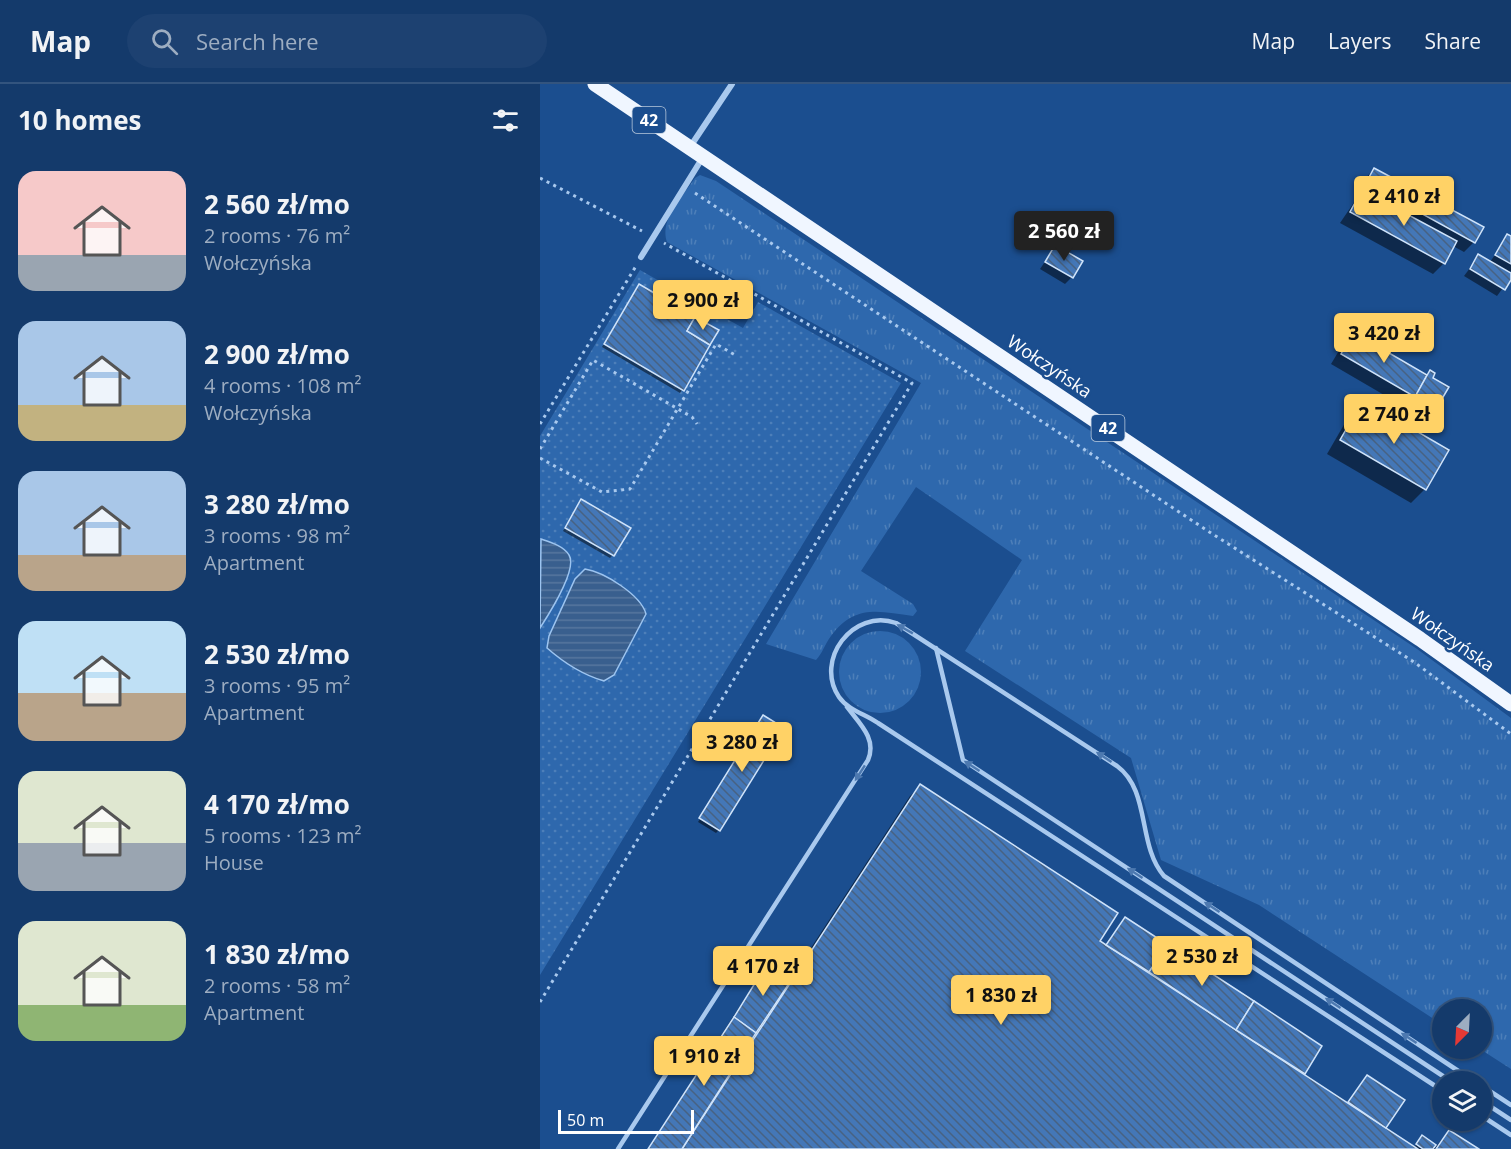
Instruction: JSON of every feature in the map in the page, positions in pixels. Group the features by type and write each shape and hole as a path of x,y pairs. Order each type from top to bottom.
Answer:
{"main road":[{"name":"Wołczyńska","path":"595,84 1420,639 1511,704"}],"street":[{"path":"689,147 732,84"},
{"path":"641,256 703,156"}],"lane":[{"path":"618,1149 868,760 872,750 868,735 832,684 832,659 840,641 855,627 866,623 888,621 936,648 1128,775 1133,783 1152,859 1164,876 1459,1071"},
{"path":"936,648 963,760 1435,1071"},
{"path":"846,705 878,723 1432,1084"},
{"path":"1492,1093 1511,1105"},
{"path":"1492,1108 1511,1120"},
{"path":"1492,1123 1511,1135"}],"path":[{"path":"540,178 654,237 912,383 540,1002"},
{"path":"683,185 1201,527 1414,662 1511,735"},
{"path":"540,424 641,256"},
{"path":"540,458 602,492 630,489 716,344 735,355"},
{"path":"540,449 593,360 692,417 696,424"}],"green space":[{"path":"700,175 716,181 1417,649 1511,718 1511,1069 1492,1057 1492,999 1432,999 1432,1018 1259,905 1161,860 1131,758 965,651 1022,560 916,487 861,571 913,604 917,611 913,616 878,612 858,614 840,626 816,660 766,644 921,383 667,242 665,234 669,217 695,178"},
{"path":"640,270 684,295 677,307 695,316 702,305 743,328 758,302 901,383 540,975 540,436"},
{"path":"880,631 896,634 909,643 918,656 921,672 918,688 909,701 896,710 880,713 864,710 851,701 842,688 839,672 842,656 851,643 864,634"}],"shaded area":[{"path":"541,539 564,549 571,562 561,592 540,628"},
{"path":"585,569 602,575 630,592 646,614 614,675 604,681 574,668 547,648 549,636 575,579"}],"building":[{"path":"1374,168 1484,227 1475,243 1366,183"},
{"path":"1362,190 1457,241 1445,264 1350,212"},
{"path":"1507,234 1511,236 1511,264 1495,255"},
{"path":"1055,245 1083,261 1073,278 1045,262"},
{"path":"1478,254 1511,273 1511,280 1505,290 1470,269"},
{"path":"639,284 695,317 687,331 710,345 684,391 604,344"},
{"path":"695,317 719,330 710,345 687,331"},
{"path":"1353,332 1427,375 1415,397 1341,354"},
{"path":"1430,370 1435,373 1433,378 1449,387 1436,409 1415,397"},
{"path":"1363,400 1449,450 1426,490 1340,440"},
{"path":"581,499 631,528 614,556 565,528"},
{"path":"763,715 784,728 720,831 699,818"},
{"path":"920,784 1118,913 1100,941 1418,1149 682,1149"},
{"path":"1125,917 1168,945 1149,972 1106,945"},
{"path":"1168,945 1254,1001 1236,1030 1149,972"},
{"path":"768,962 792,979 756,1033 734,1017"},
{"path":"1254,1001 1322,1046 1305,1074 1236,1030"},
{"path":"734,1017 756,1033 682,1149 648,1149"},
{"path":"1367,1075 1405,1100 1386,1128 1348,1102"},
{"path":"1451,1131 1479,1149 1436,1149"},
{"path":"1422,1135 1436,1145 1433,1149 1423,1149 1416,1144"}]}
